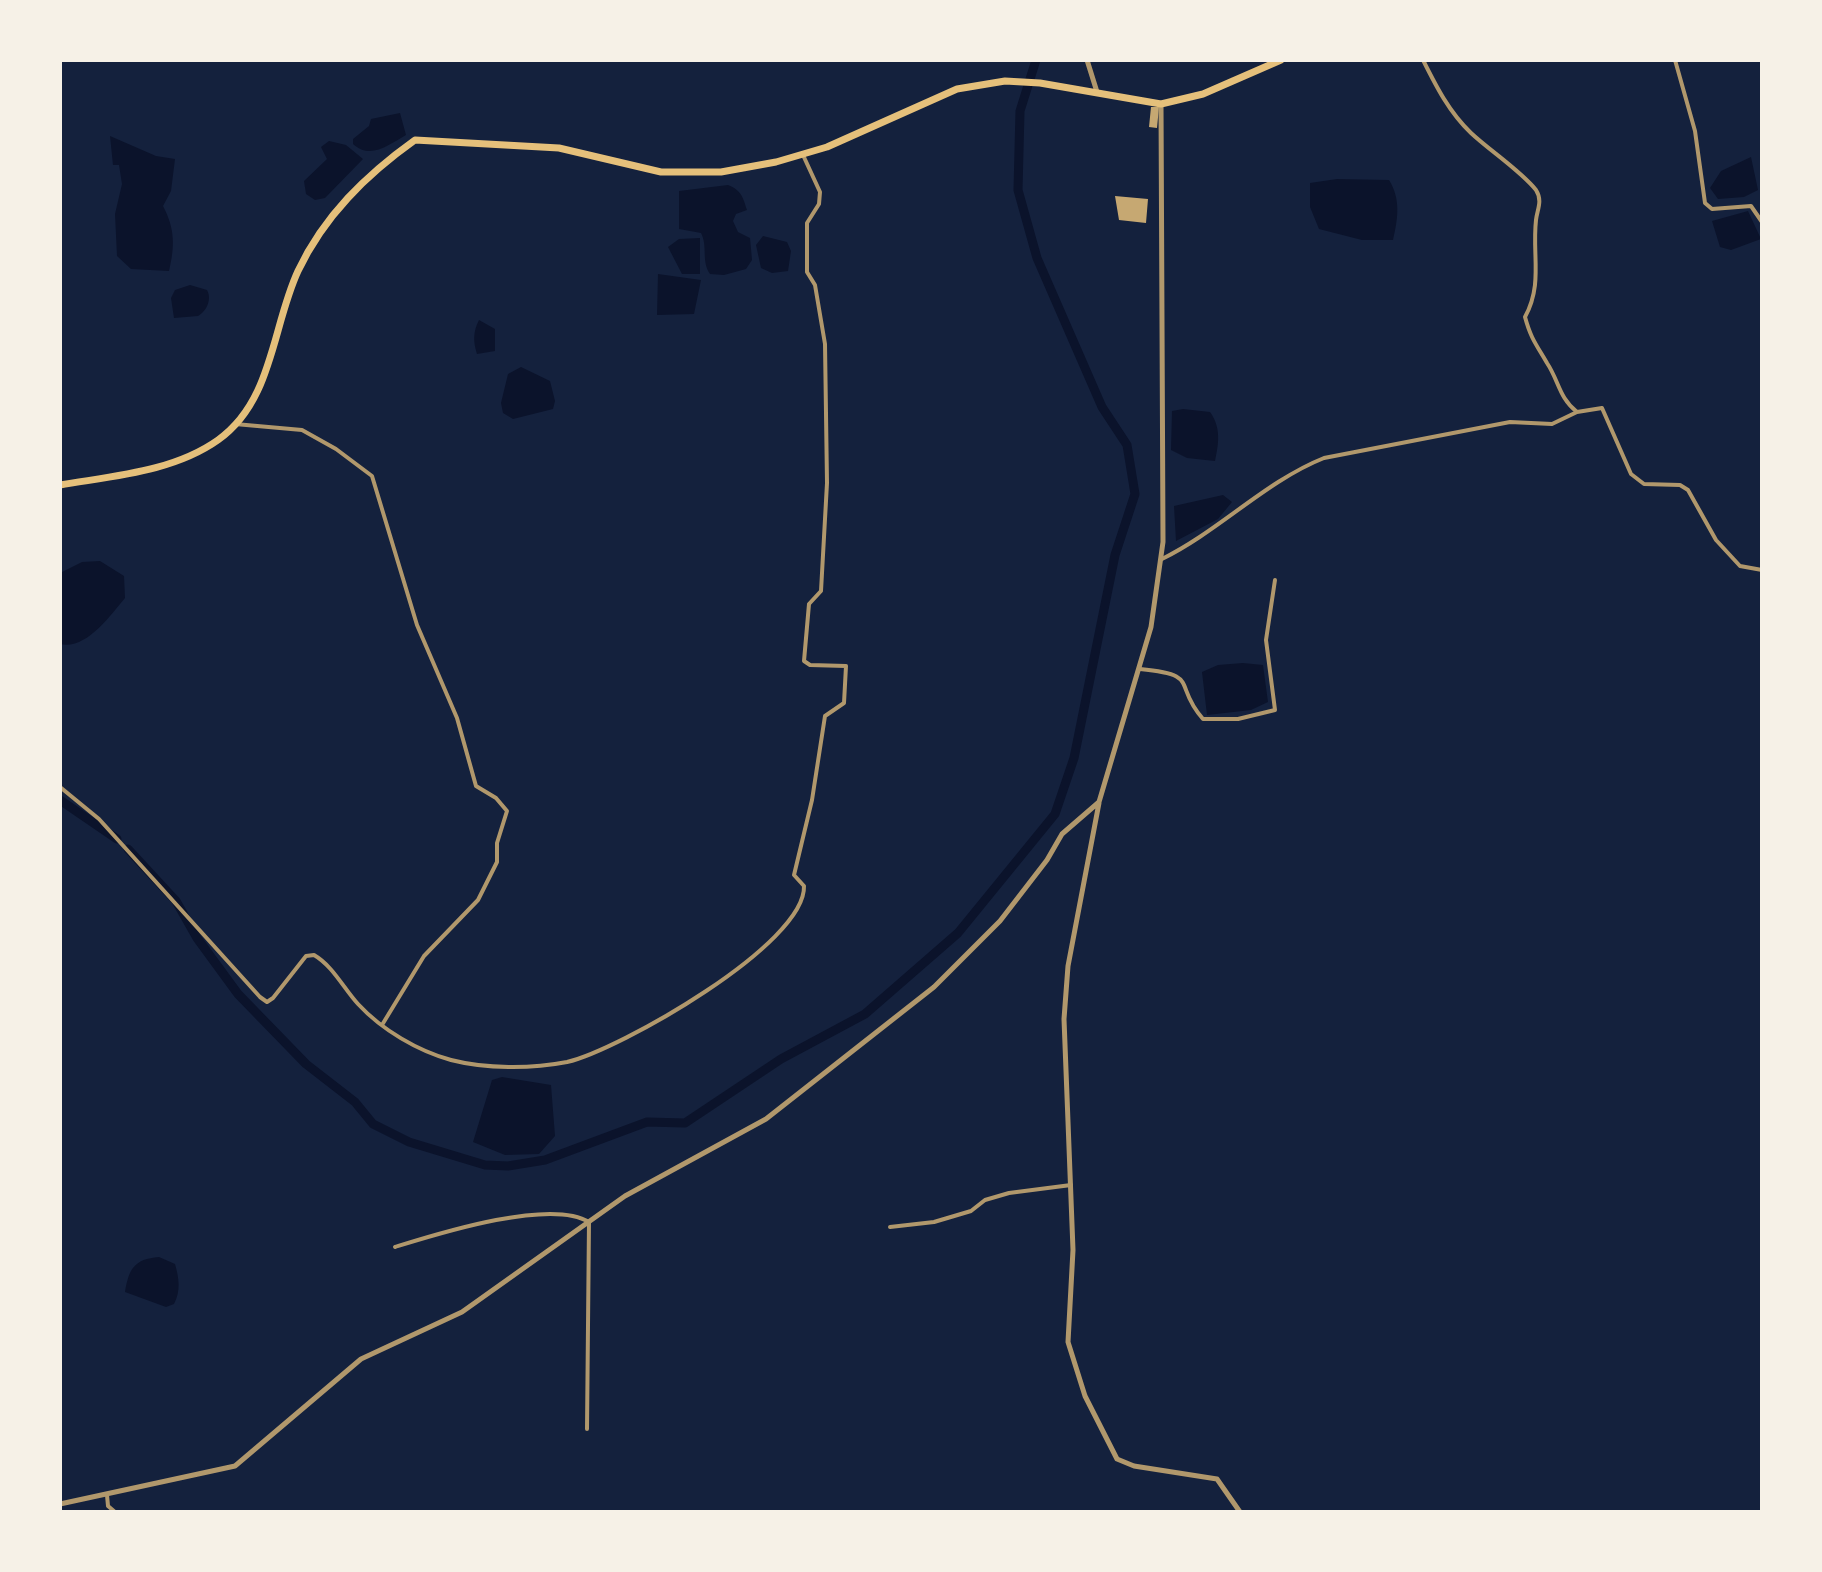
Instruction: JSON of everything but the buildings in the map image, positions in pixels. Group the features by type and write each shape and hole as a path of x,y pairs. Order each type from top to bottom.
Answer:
{"main road":[{"path":"60,485 153,469 191,456 220,439 265,377 297,273 318,235 355,187 415,140 559,148 661,172 721,172 803,155 957,89 1005,81 1040,83 1161,104 1203,94 1281,60"}],"street":[{"path":"1087,60 1097,93"},
{"path":"1423,60 1444,100 1470,132 1537,191 1540,208 1536,218 1538,274 1534,301 1525,317 1532,344 1548,363 1564,402 1577,412"},
{"path":"1675,60 1695,131 1705,203 1712,209 1751,206 1762,222"},
{"path":"1161,104 1162,559 1151,627 1099,802 1068,966 1064,1088 1073,1250 1068,1342 1091,1408 1117,1459 1134,1466 1217,1479 1240,1512"},
{"path":"60,787 99,819 267,1002 306,956 314,955 382,1025 394,1034 450,1060 511,1066 569,1061 615,1044 737,972 801,902 804,886 794,875 794,869 808,819 825,716 844,703 848,668 804,661 809,604 821,591 827,483 825,344 815,285 807,272 807,223 819,204 820,192 803,155"},
{"path":"1162,559 1208,533 1305,465 1324,458 1510,422 1531,426 1552,424 1599,405 1631,474 1644,484 1680,485 1688,490 1716,540 1732,558 1740,566 1762,570"},
{"path":"233,425 302,430 336,449 372,476 413,612 457,718 476,786 496,798 507,811 497,843 497,862 478,900 424,956 382,1025"},
{"path":"1140,669 1172,672 1187,684 1191,706 1203,719 1238,719 1275,710 1266,640 1275,580"},
{"path":"60,1504 235,1466 361,1359 462,1312 625,1196 766,1119 934,987 1000,921 1047,860 1062,834 1099,802"},
{"path":"890,1227 934,1222 971,1211 985,1200 1009,1193 1071,1185"},
{"path":"395,1247 495,1219 553,1216 581,1218 589,1222"},
{"path":"587,1429 589,1222"},
{"path":"107,1495 108,1506 115,1512"}],"water":[{"path":"400,113 406,135 373,151 360,149 353,144 353,139 369,126 371,119"},
{"path":"110,136 156,156 175,159 171,191 163,206 173,238 169,271 131,269 117,256 115,214 122,184 119,165 113,165"},
{"path":"329,141 346,145 363,159 325,198 315,200 306,194 304,181 327,159 321,147"},
{"path":"1751,157 1758,190 1744,197 1718,199 1710,188 1721,171"},
{"path":"1337,179 1389,180 1397,209 1393,240 1362,240 1319,229 1310,207 1310,183"},
{"path":"728,185 739,192 746,205 747,210 736,214 733,221 738,232 750,238 752,260 746,269 724,275 710,274 701,233 679,229 679,191"},
{"path":"1748,211 1761,239 1731,250 1720,247 1712,221"},
{"path":"763,236 787,242 791,251 788,271 772,273 761,268 756,245"},
{"path":"700,238 700,274 682,274 668,247 679,239"},
{"path":"658,274 701,280 694,314 657,315"},
{"path":"190,285 207,290 209,301 206,308 198,316 174,318 171,298 175,290"},
{"path":"479,320 495,329 495,351 477,354 474,337"},
{"path":"521,367 550,381 555,401 553,409 513,419 503,413 501,403 508,374"},
{"path":"1172,411 1210,412 1214,418 1218,435 1215,461 1187,458 1171,450"},
{"path":"1223,495 1232,502 1218,519 1176,541 1174,506"},
{"path":"100,561 124,576 125,598 88,637 70,645 60,644 62,572 82,562"},
{"path":"1218,665 1263,665 1268,702 1251,710 1207,715 1202,672"},
{"path":"502,1077 551,1085 555,1136 539,1154 505,1155 473,1142 492,1080"},
{"path":"159,1257 175,1264 178,1279 174,1304 166,1307 125,1292 134,1267 144,1260"}],"waterway":[{"path":"128,849 176,901 197,938 238,994 306,1064 355,1102 373,1124 409,1142 485,1165 508,1166 545,1160 647,1122 685,1123 781,1059 865,1014 958,933 1055,814 1074,758 1115,555 1135,494 1127,445 1102,407 1037,258 1018,190 1020,111 1036,60"},
{"path":"60,800 117,839"}]}
